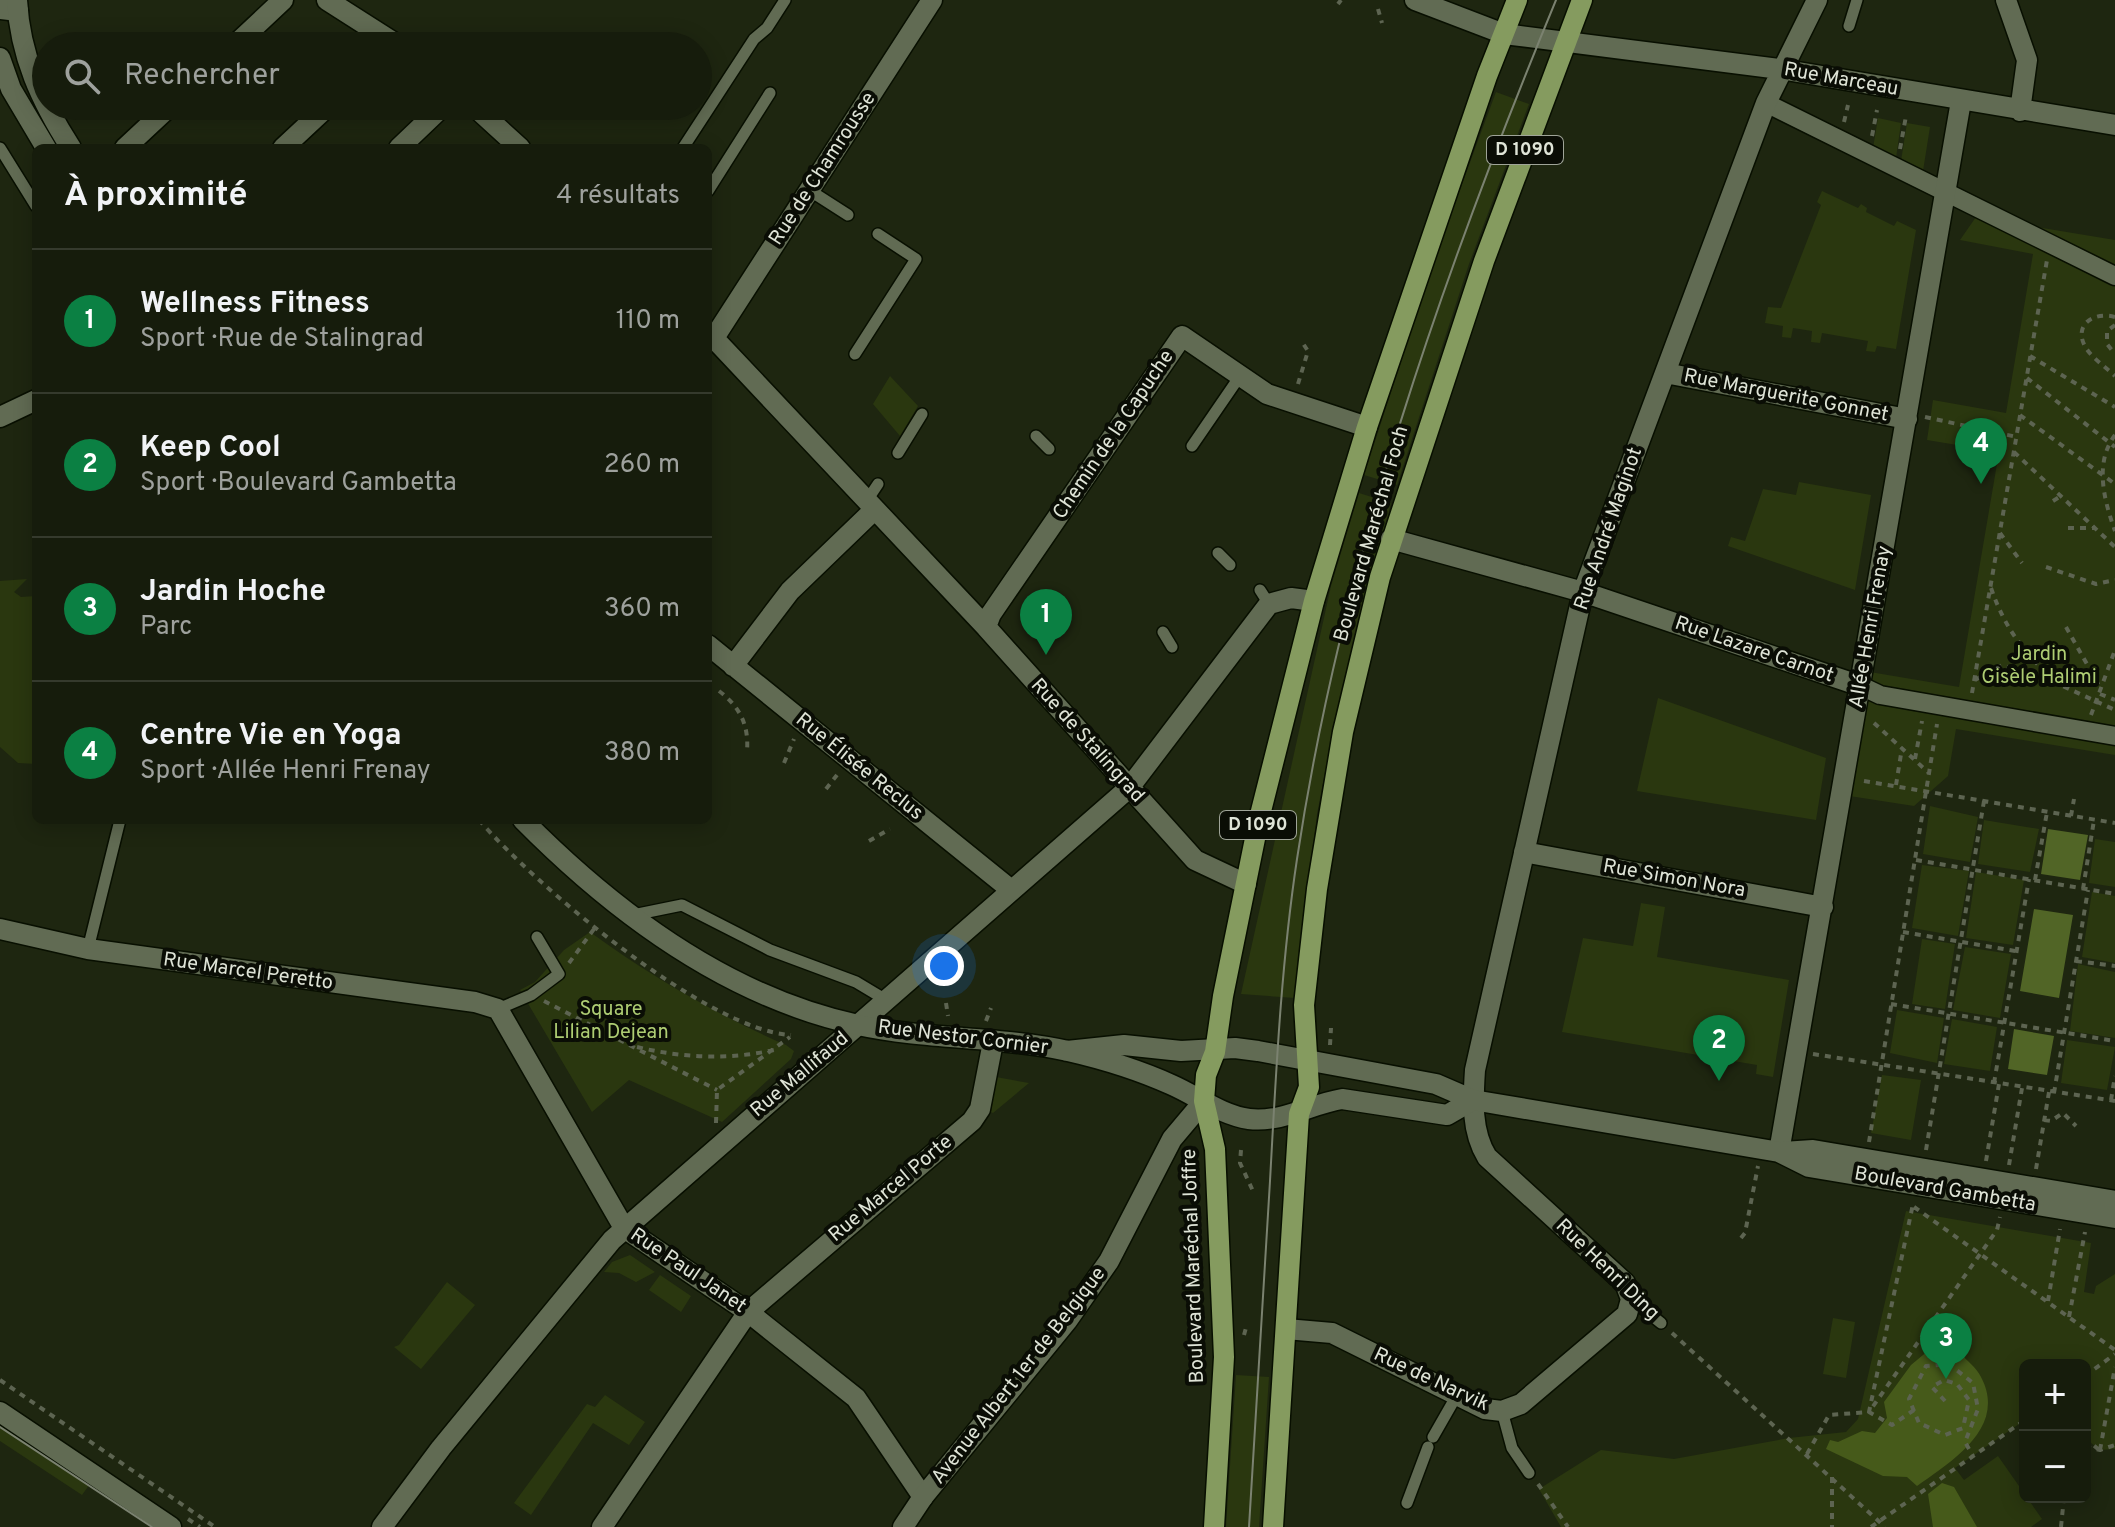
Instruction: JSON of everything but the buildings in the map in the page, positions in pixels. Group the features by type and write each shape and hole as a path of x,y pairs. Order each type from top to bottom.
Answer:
{"main road":[{"name":"Boulevard Maréchal Foch","path":"1215,1052 1246,884 1314,601 1367,427 1517,0"},
{"name":"Boulevard Maréchal Foch","path":"1305,1061 1304,1005 1326,829 1343,732 1391,539 1484,261 1582,0"},
{"name":"D 1090","path":"1204,1101 1206,1075 1215,1052"},
{"name":"D 1090","path":"1273,1527 1299,1114 1309,1087 1305,1061"},
{"name":"Boulevard Maréchal Joffre","path":"1204,1101 1215,1149 1224,1357 1214,1527"}],"street":[{"path":"249,32 283,0"},
{"path":"327,0 375,32"},
{"name":"Rue de Chamrousse","path":"712,334 932,0"},
{"path":"1415,0 1504,34 1566,40"},
{"name":"Rue André Maginot","path":"1473,1100 1475,1070 1583,592 1766,103 1780,69 1817,0"},
{"path":"2006,0 2027,60 2020,111"},
{"path":"12,7 32,76"},
{"name":"Rue Marceau","path":"1566,40 1780,69 2115,125"},
{"path":"0,58 11,89 44,144"},
{"name":"Allée Henri Frenay","path":"1779,1152 1799,1052 1961,101"},
{"name":"Rue Marceau","path":"1766,103 2049,246 2115,276"},
{"path":"54,120 68,144"},
{"path":"129,144 155,120"},
{"path":"287,144 313,120"},
{"path":"403,144 428,120"},
{"path":"489,120 516,144"},
{"name":"Rue de Stalingrad","path":"712,336 869,507 986,627 1195,860 1246,884"},
{"name":"Chemin de la Capuche","path":"986,627 991,614 1077,479 1182,336 1267,394 1367,427"},
{"name":"Rue Marguerite Gonnet","path":"1665,373 1907,416"},
{"path":"0,417 32,402"},
{"path":"733,666 790,591 869,507"},
{"name":"Rue Lazare Carnot","path":"1391,539 1583,592 1861,686 1872,693 2115,736"},
{"name":"Rue Mallifaud","path":"382,1527 441,1448 624,1228 1129,788 1204,677 1265,597 1314,601"},
{"name":"Rue Élisée Reclus","path":"712,648 1010,889"},
{"name":"Rue Nestor Cornier","path":"527,824 589,884 630,916 761,993 859,1026 1067,1051 1138,1071 1250,1119 1299,1114"},
{"name":"Rue Simon Nora","path":"1524,852 1823,907"},
{"name":"Rue Marcel Peretto","path":"0,929 88,949 475,1002 498,1009"},
{"name":"Rue Paul Janet","path":"498,1009 624,1228 748,1312 856,1398 923,1497"},
{"name":"Rue Marcel Porte","path":"602,1527 748,1312 972,1121 980,1109 993,1042"},
{"name":"Rue Nestor Cornier","path":"1067,1051 1124,1045 1215,1052 1235,1048 1305,1061"},
{"name":"Boulevard Gambetta","path":"1305,1061 1436,1084 1473,1100 1779,1152 1813,1150 2115,1201"},
{"path":"1299,1114 1326,1102 1342,1099 1447,1115 1473,1100"},
{"name":"Rue Henri Ding","path":"1473,1100 1478,1142 1487,1157 1625,1283 1631,1299"},
{"name":"Avenue Albert 1er de Belgique","path":"903,1527 923,1497 1084,1297 1109,1261 1172,1139 1204,1101"},
{"name":"Boulevard Gambetta","path":"1779,1152 1809,1167 2115,1218"},
{"name":"Rue de Narvik","path":"1286,1329 1332,1333 1485,1409 1502,1411 1521,1404 1627,1314 1631,1299"},
{"path":"0,1412 171,1527"}],"lane":[{"path":"712,103 754,39 767,28 785,0"},
{"path":"1849,26 1857,0"},
{"path":"712,185 770,93"},
{"path":"686,144 701,120"},
{"path":"0,148 32,200"},
{"path":"809,190 848,215"},
{"path":"855,354 916,259 878,234"},
{"path":"1192,446 1240,376"},
{"path":"898,453 922,414"},
{"path":"1036,436 1049,449"},
{"path":"869,507 878,484"},
{"path":"1218,553 1230,565"},
{"path":"1163,632 1172,647"},
{"path":"88,949 119,824"},
{"path":"630,916 682,905 770,950 856,982 886,1000"},
{"path":"498,1009 531,995 559,974 537,937"},
{"name":"Rue Henri Ding","path":"1631,1299 1661,1323"},
{"path":"1407,1503 1430,1442 1457,1395"},
{"path":"1502,1411 1512,1448 1529,1473"}],"path":[{"path":"1378,9 1382,23"},
{"path":"1869,154 1877,110"},
{"path":"1897,168 1906,116"},
{"path":"1969,712 2049,246"},
{"path":"2115,317 2104,314 2091,317 2082,327 2086,348 2115,376"},
{"path":"2115,325 2107,331 2107,344 2115,354"},
{"path":"1292,401 1308,351 1302,342"},
{"path":"2030,356 2115,407"},
{"path":"2027,378 2115,447"},
{"path":"2020,415 2115,484"},
{"path":"1907,416 2017,437"},
{"path":"2115,435 2103,460 2103,476 2115,531"},
{"path":"2014,452 2115,547"},
{"path":"2053,501 2061,496"},
{"path":"2069,529 2095,528"},
{"path":"2000,533 2022,563"},
{"path":"2046,567 2096,584 2115,580"},
{"path":"1991,588 2003,622 2020,647 2056,683"},
{"path":"2066,627 2100,692 2115,700"},
{"path":"2084,730 2115,650"},
{"path":"1975,680 2002,665 2056,683 2115,710"},
{"path":"719,691 738,710 746,724 747,751"},
{"path":"1915,759 1933,704"},
{"path":"1869,1142 1927,791 1933,704"},
{"path":"784,763 801,721"},
{"path":"1874,723 1929,773"},
{"path":"1896,786 1902,748"},
{"path":"1862,780 2115,823"},
{"path":"2071,816 2074,799"},
{"path":"1926,1152 1984,801"},
{"path":"1986,1163 2016,951 2047,812"},
{"path":"2036,1172 2076,961 2094,819"},
{"path":"482,824 505,850 594,929 722,1011 775,1034 791,1035 717,1090"},
{"path":"869,841 890,829"},
{"path":"1915,860 1972,867 2115,894"},
{"path":"559,974 594,929"},
{"path":"1903,932 2016,951"},
{"path":"2076,961 2115,966"},
{"path":"531,995 717,1090"},
{"path":"946,1003 948,1016"},
{"path":"1891,1004 2115,1041"},
{"path":"986,1021 991,1008"},
{"path":"630,1046 692,1056 746,1055 774,1050"},
{"path":"1799,1052 2051,1093 2113,1100 2115,1076"},
{"path":"2008,1167 2022,1088"},
{"path":"716,1129 717,1090"},
{"path":"2044,1120 2051,1121 2063,1113 2076,1126"},
{"path":"1241,1150 1240,1163 1253,1191"},
{"path":"1741,1238 1745,1233 1756,1173"},
{"path":"1869,1412 1914,1207 1912,1200"},
{"path":"1914,1207 1981,1252 2115,1352 2091,1371"},
{"path":"1869,1412 1997,1230 2000,1214"},
{"path":"2048,1301 2061,1224"},
{"path":"2069,1317 2085,1229"},
{"name":"Rue Henri Ding","path":"1661,1323 1885,1527"},
{"path":"1945,1401 1932,1387 1944,1380 1957,1384 1969,1400 1963,1428 1945,1435 1919,1423 1909,1399 1926,1366 1949,1364 1973,1383 1978,1409 1965,1442 1973,1456"},
{"path":"2100,1450 2115,1367"},
{"path":"0,1380 215,1527"},
{"path":"1807,1454 1829,1415 1869,1412 1892,1425 1914,1410"},
{"path":"1871,1527 2019,1424"},
{"path":"2091,1443 2100,1450"},
{"path":"2091,1448 2100,1450 2115,1445"},
{"path":"1529,1473 1568,1527"},
{"path":"1832,1477 1832,1527"},
{"path":"2061,1527 2063,1503"}],"green space":[{"path":"1496,92 1529,104 1469,264 1397,485 1364,475 1438,249"},
{"path":"1878,118 1901,123 1896,158 1873,148"},
{"path":"1907,123 1930,127 1923,171 1901,161"},
{"path":"1822,191 1858,208 1861,204 1867,208 1866,212 1894,226 1897,221 1916,230 1896,349 1877,346 1875,352 1866,351 1868,341 1822,333 1820,343 1811,342 1812,331 1793,328 1791,338 1782,337 1783,326 1765,323 1768,307 1781,308 1821,205 1817,202"},
{"name":"Jardin Gisèle Halimi","path":"1985,204 2030,226 2115,240 2115,755 1956,729 1948,776 1914,806 1843,795 1864,671 1959,687 1999,452 1927,440 1933,400 2006,413 2033,254 1960,240"},
{"path":"890,376 918,406 900,436 873,404"},
{"path":"1799,482 1871,495 1855,590 1728,546 1731,537 1745,541 1763,489 1796,495"},
{"path":"1359,493 1391,503 1333,732 1317,814 1295,998 1241,994 1331,586"},
{"path":"27,579 14,592 21,597 32,596 32,764 18,763 0,747 0,581"},
{"path":"1658,698 1826,758 1816,820 1637,791"},
{"path":"1930,806 1978,817 1970,862 1923,854"},
{"path":"1984,820 2039,829 2030,872 1978,864"},
{"path":"2095,839 2115,842 2115,887 2089,883"},
{"path":"1922,865 1969,871 1958,936 1912,928"},
{"path":"1976,872 2024,880 2013,945 1966,938"},
{"path":"2092,892 2115,896 2115,963 2082,957"},
{"path":"1641,903 1665,907 1657,957 1789,980 1773,1077 1756,1074 1757,1065 1562,1032 1583,938 1633,946"},
{"name":"Square Lilian Dejean","path":"590,932 685,994 786,1045 794,1051 791,1059 722,1122 629,1080 592,1112 520,990 535,982 564,950"},
{"path":"1922,939 1955,944 1945,1009 1912,1004"},
{"path":"1965,947 2011,954 2000,1018 1953,1010"},
{"path":"2078,964 2115,972 2115,1038 2070,1031"},
{"path":"1897,1010 1944,1018 1937,1063 1890,1053"},
{"path":"1952,1019 1997,1027 1990,1071 1944,1064"},
{"path":"2067,1040 2115,1047 2107,1090 2061,1083"},
{"path":"1882,1075 1921,1080 1911,1140 1871,1133"},
{"path":"996,1077 1029,1083 993,1113 991,1112"},
{"path":"1906,1211 2091,1243 2084,1292 2094,1294 2096,1286 2115,1274 2115,1449 2100,1450 2091,1443 2091,1359 2019,1359 2019,1424 1955,1468 1964,1480 1998,1456 2019,1486 2019,1503 2031,1503 2042,1519 2031,1527 1561,1527 1539,1489 1601,1450 1674,1459 1789,1438 1846,1432 1858,1419"},
{"path":"630,1255 655,1272 636,1282 619,1273 604,1272 612,1262"},
{"path":"660,1275 691,1296 681,1312 649,1290"},
{"path":"447,1282 475,1305 421,1369 394,1347 399,1345"},
{"path":"1833,1318 1855,1322 1846,1378 1823,1374"},
{"path":"1236,1375 1269,1377 1259,1527 1226,1527"},
{"path":"605,1395 645,1422 629,1445 593,1423 531,1515 514,1503 587,1404 595,1407"},
{"path":"0,1421 92,1481 82,1495 0,1441"}],"shaded area":[{"path":"2048,829 2088,835 2080,880 2041,874"},
{"path":"2034,909 2073,915 2059,998 2020,991"},
{"path":"2014,1029 2054,1036 2047,1075 2008,1069"},
{"path":"1929,1350 1960,1353 1979,1374 1987,1395 1987,1412 1972,1442 1917,1486 1907,1477 1883,1476 1826,1449 1830,1440 1838,1442 1862,1431 1875,1433 1887,1418 1884,1402 1911,1365"},
{"path":"1942,1483 1954,1487 1977,1527 1933,1527 1928,1494"}],"tram line":[{"path":"1249,1527 1283,979 1291,899 1316,749 1368,530 1401,422 1474,208 1556,0"},
{"path":"0,1427 152,1527"}],"place":[{"name":"Centre Vie en Yoga","path":"1981,484"},
{"name":"Wellness Fitness","path":"1046,655"},
{"name":"Keep Cool","path":"1719,1081"},
{"name":"Jardin Hoche","path":"1946,1379"}]}
